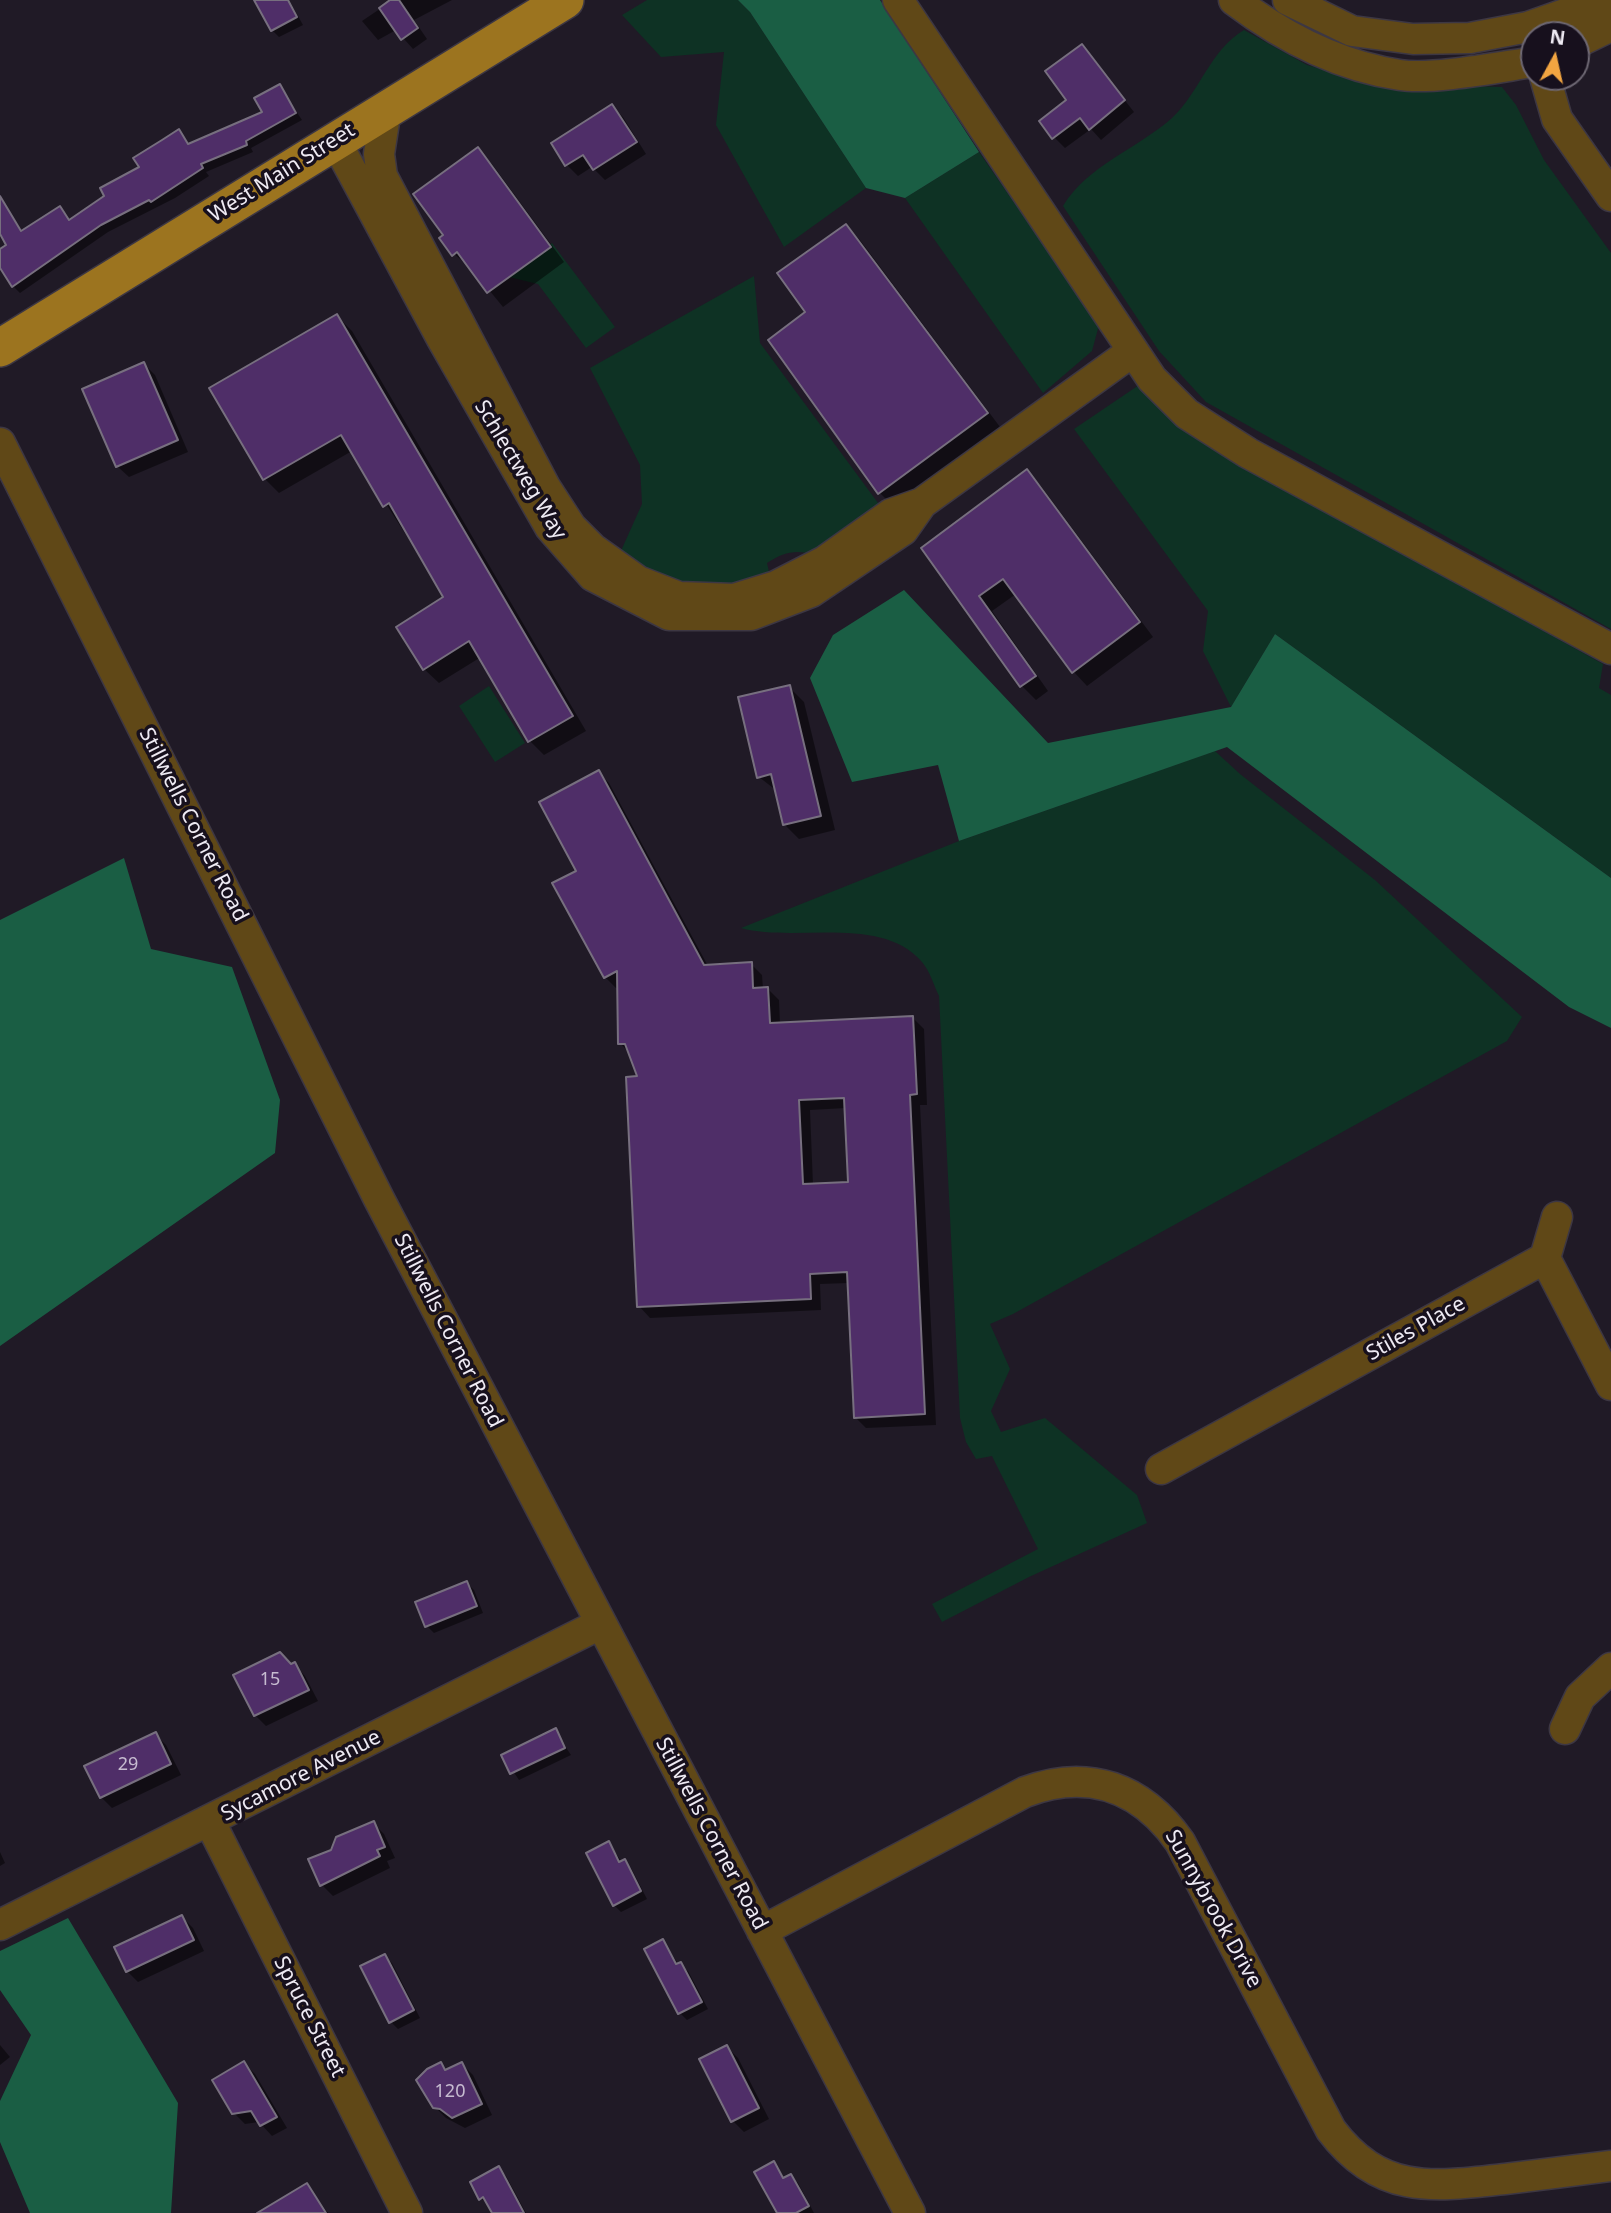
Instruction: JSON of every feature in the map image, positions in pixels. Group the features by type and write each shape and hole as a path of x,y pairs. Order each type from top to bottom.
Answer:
{"main road":[{"name":"West Main Street","path":"0,348 565,0"}],"street":[{"path":"898,0 1152,379 1187,414 1248,453 1611,649"},
{"path":"1234,0 1280,33 1341,60 1402,76 1520,64"},
{"path":"1288,0 1352,32 1413,39 1520,36"},
{"path":"1562,21 1605,0"},
{"path":"1590,36 1611,26"},
{"path":"1549,91 1557,119 1611,196"},
{"name":"Schlectweg Way","path":"386,109 379,154 383,176 545,487 571,527 593,549 638,581 679,597 734,599 776,586 825,561 891,514 922,503 1133,351"},
{"name":"Schlectweg Way","path":"335,140 441,337 550,527 593,576 669,615 751,615 811,593 903,530 922,503"},
{"name":"Stillwells Corner Road","path":"0,443 379,1199 910,2213"},
{"path":"1556,1217 1545,1258 1611,1385"},
{"name":"Stiles Place","path":"1161,1469 1545,1258"},
{"name":"Sycamore Avenue","path":"0,1925 210,1822 600,1624"},
{"path":"1564,1729 1580,1697 1611,1668"},
{"name":"Sunnybrook Drive","path":"762,1931 1025,1792 1060,1783 1078,1782 1117,1789 1149,1807 1180,1842 1331,2130 1354,2156 1390,2177 1426,2186 1611,2166"},
{"name":"Spruce Street","path":"210,1822 407,2213"}],"green space":[{"path":"647,0 738,0 750,12 866,188 784,247 716,125 724,52 661,57 622,15"},
{"path":"738,0 880,0 979,152 905,198 866,188 750,12"},
{"path":"1244,30 1307,65 1370,83 1502,87 1516,105 1544,160 1611,253 1611,629 1206,402 1159,351 1063,206 1073,192 1099,168 1172,118 1182,108 1222,49"},
{"path":"979,152 1099,325 1092,351 1043,393 905,198"},
{"path":"552,243 615,327 586,348 538,284 509,277"},
{"path":"754,276 760,343 881,507 815,555 790,553 767,563 771,580 731,587 674,580 620,553 642,504 640,465 590,368"},
{"path":"1139,385 1162,411 1252,469 1603,664 1599,688 1611,695 1611,878 1275,634 1231,707 1203,651 1208,611 1074,429"},
{"path":"904,590 1048,743 1231,707 1275,634 1611,878 1611,1028 1569,1007 1227,747 959,841 938,765 852,782 810,678 833,635"},
{"path":"489,686 525,743 495,762 459,706"},
{"path":"1215,751 1240,774 1375,880 1522,1017 1507,1041 1013,1314 990,1324 1010,1369 991,1411 1001,1432 1045,1418 1137,1495 1147,1523 1029,1577 942,1622 932,1604 1038,1549 992,1456 976,1459 966,1442 960,1418 939,996 922,962 905,947 884,939 861,934 762,932 741,928 959,841"},
{"path":"124,858 151,949 232,967 280,1100 275,1153 0,1346 0,920"},
{"path":"68,1918 178,2103 171,2213 30,2213 0,2142 0,2101 31,2035 0,1990 0,1951"}],"building":[{"path":"254,0 288,0 297,17 271,31"},
{"path":"390,0 399,0 418,28 401,40 379,8"},
{"path":"1082,44 1125,100 1089,130 1080,118 1052,139 1039,121 1066,100 1045,71"},
{"path":"280,84 296,113 246,141 247,145 201,164 203,168 151,202 149,200 101,225 12,287 0,268 0,249 6,245 0,234 0,196 21,231 60,206 69,220 104,196 100,188 139,167 133,158 179,129 188,144 262,112 254,98"},
{"path":"612,104 637,142 593,170 583,155 565,166 551,143"},
{"path":"478,147 551,247 487,293 457,252 452,256 439,238 443,235 413,194"},
{"path":"846,224 988,413 878,494 768,340 805,312 777,273"},
{"path":"337,314 573,716 528,742 469,641 423,670 396,627 443,597 389,503 383,507 341,435 263,480 209,388"},
{"path":"144,362 178,440 116,467 82,389"},
{"path":"1027,469 1140,622 1072,673 1003,579 979,596 1036,676 1020,687 921,548"},
{"path":"790,685 821,816 783,825 771,774 757,778 738,697"},
{"path":"599,770 704,965 752,962 753,988 768,987 770,1023 913,1016 917,1094 910,1095 925,1414 854,1418 847,1272 810,1274 811,1299 637,1307 626,1077 637,1076 625,1044 618,1044 617,971 604,978 552,883 576,871 539,802","holes":["844,1098 848,1182 803,1184 799,1100"]},
{"path":"467,1581 477,1606 425,1627 415,1602"},
{"path":"280,1652 291,1664 295,1662 309,1690 254,1716 233,1675"},
{"path":"556,1728 565,1748 510,1774 501,1755"},
{"path":"156,1732 171,1764 100,1798 84,1766"},
{"path":"374,1821 385,1847 377,1850 380,1856 320,1886 308,1859 331,1850 336,1837"},
{"path":"609,1841 619,1862 625,1859 641,1891 613,1906 586,1853"},
{"path":"182,1915 194,1940 126,1972 114,1947"},
{"path":"663,1939 676,1964 681,1962 702,2002 678,2014 644,1949"},
{"path":"385,1954 414,2010 389,2023 360,1966"},
{"path":"727,2045 759,2108 731,2122 699,2059"},
{"path":"244,2061 277,2117 260,2126 251,2111 232,2114 212,2080"},
{"path":"441,2062 445,2070 462,2062 482,2104 452,2118 440,2109 433,2108 416,2080 427,2069"},
{"path":"774,2161 783,2178 791,2174 809,2206 796,2213 777,2213 754,2172"},
{"path":"499,2166 524,2213 492,2213 483,2197 479,2200 470,2182"},
{"path":"307,2183 326,2213 257,2213"}]}
